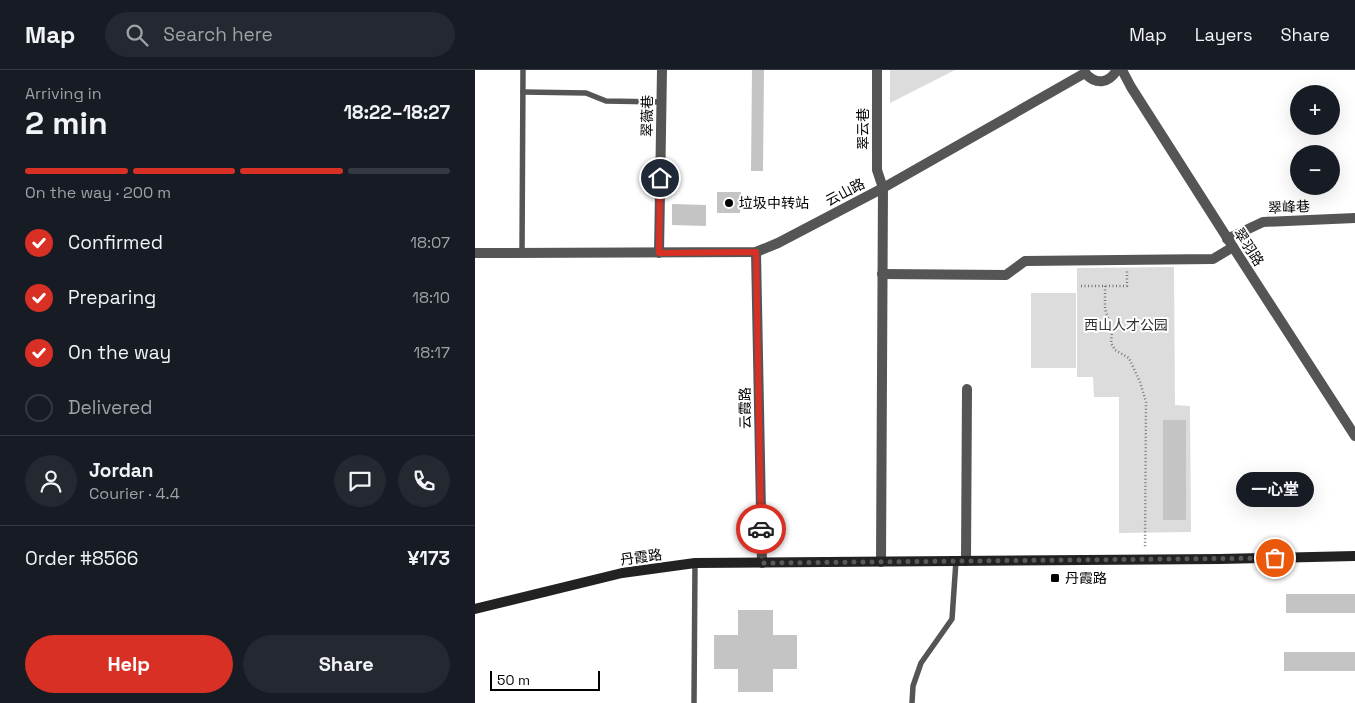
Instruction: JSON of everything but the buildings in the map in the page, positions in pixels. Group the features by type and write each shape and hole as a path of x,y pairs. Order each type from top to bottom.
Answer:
{"street":[{"name":"翠薇巷","path":"659,253 662,70"},
{"name":"翠云巷","path":"877,70 877,170 883,188 881,562"},
{"path":"1085,71 1095,81 1101,82 1111,77 1117,70"},
{"name":"翠羽路","path":"1123,70 1131,88 1355,436"},
{"name":"云山路","path":"475,253 756,252 778,243 883,188 1085,71"},
{"name":"翠峰巷","path":"882,274 1005,275 1025,261 1213,259 1230,243 1263,222 1355,218"},
{"name":"云霞路","path":"756,252 762,563"},
{"path":"961,561 967,389"},
{"name":"丹霞路","path":"475,608 622,573 695,563 1145,560 1355,556"}],"lane":[{"path":"523,70 523,253"},
{"path":"523,92 586,93 606,101 661,102"},
{"path":"912,703 913,686 921,663 952,619 961,561"},
{"path":"694,703 695,563"}],"path":[{"path":"1081,286 1127,286 1127,260"},
{"path":"1105,286 1105,310 1113,330 1111,343 1115,350 1129,358 1140,382 1146,402 1145,560"}],"green space":[{"path":"890,70 955,70 890,103"},
{"name":"西山人才公园","path":"1174,267 1175,405 1190,406 1191,532 1119,533 1119,397 1094,397 1093,377 1077,377 1077,268"},
{"path":"1031,293 1076,293 1076,368 1031,368"}],"way so far":[{"path":"761,529 762,563 1275,558"}],"place":[{"name":"垃圾中转站","path":"729,203"},
{"name":"一心堂","path":"1275,558"},
{"name":"丹霞路","path":"1055,578"}],"route":[{"path":"660,178 659,253 756,252 761,529"}]}
